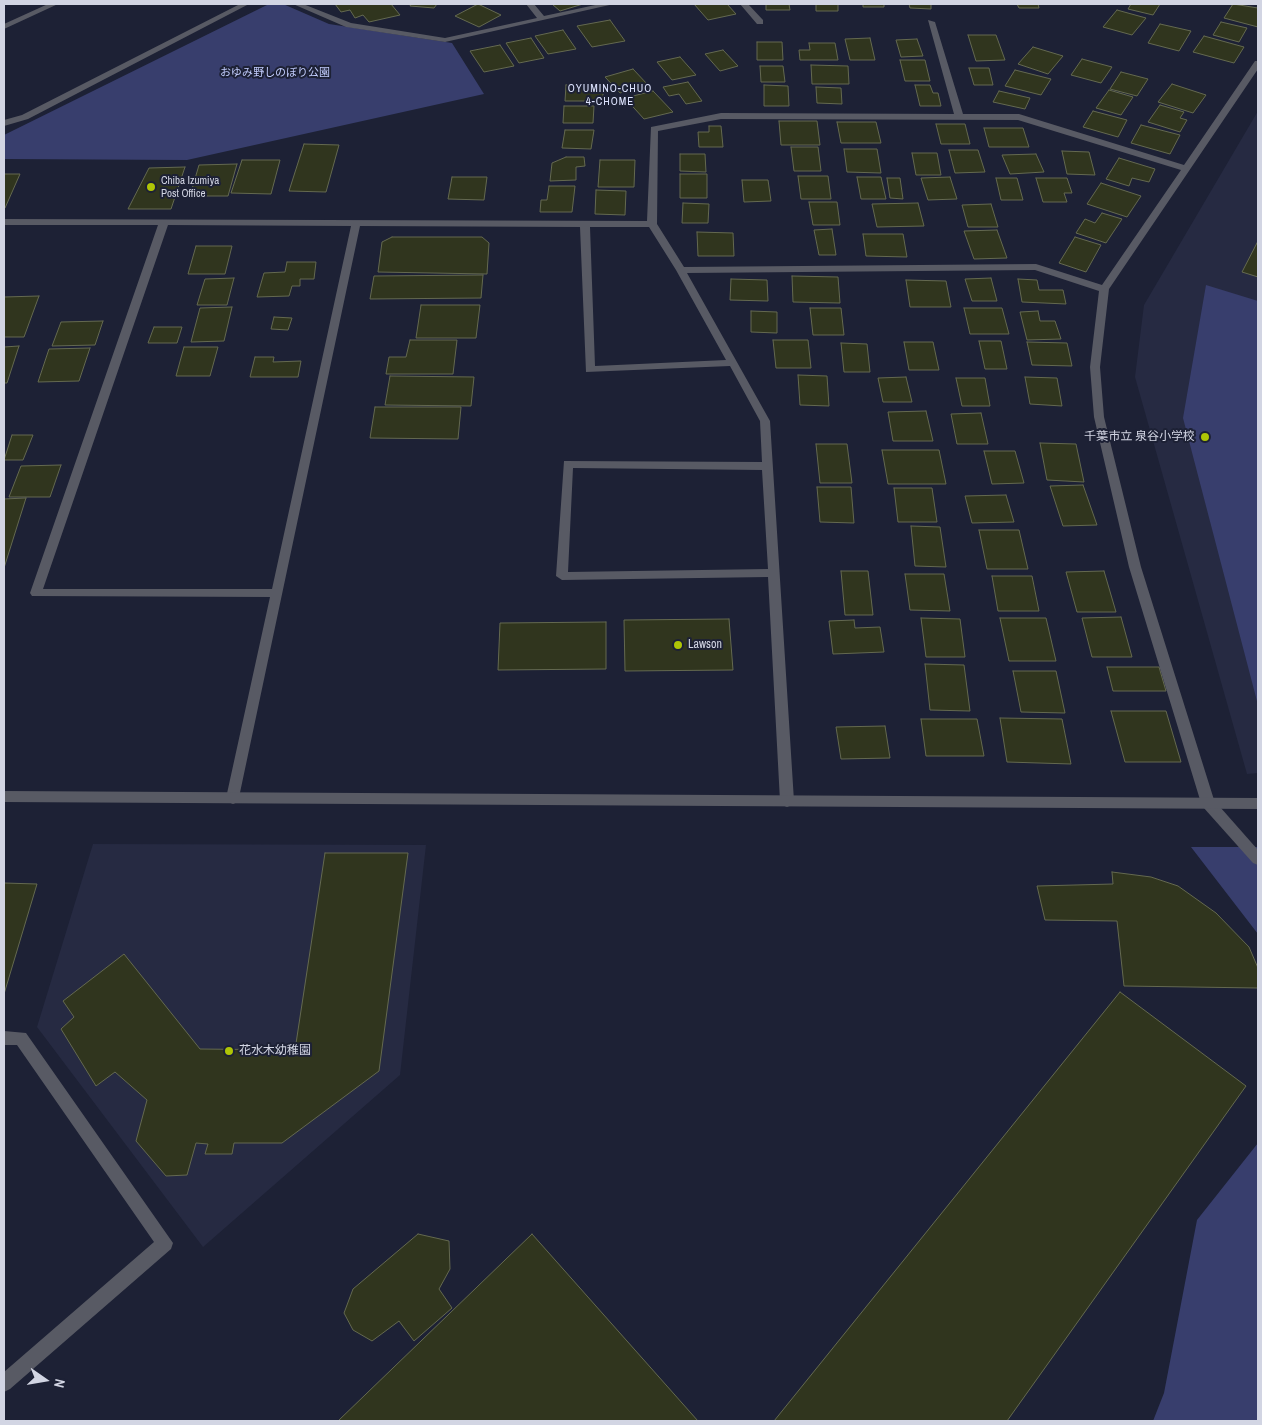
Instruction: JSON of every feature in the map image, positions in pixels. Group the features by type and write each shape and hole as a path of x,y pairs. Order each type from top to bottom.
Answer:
{"street":[{"path":"4,27 54,4"},
{"path":"4,123 24,117 245,4"},
{"path":"297,4 349,25 445,40 610,4"},
{"path":"530,4 541,18"},
{"path":"744,4 760,22"},
{"path":"931,22 959,116"},
{"path":"1258,63 1104,289 1094,367 1099,417 1136,567 1208,803 1258,859"},
{"path":"787,800 765,421 681,270 652,224 654,129 721,116 1019,117 1185,168"},
{"path":"4,222 163,224 356,222 652,224"},
{"path":"233,798 356,222"},
{"path":"163,224 36,594 277,593"},
{"path":"585,224 590,370 732,363"},
{"path":"681,270 1036,267 1104,289"},
{"path":"767,466 568,464 562,576 774,573"},
{"path":"4,796 1258,804"},
{"path":"4,1038 21,1038 164,1243 4,1383"}],"shaded area":[{"name":"千葉市立 泉谷小学校","path":"1258,111 1258,773 1247,774 1135,377 1144,305"},
{"name":"花水木幼稚園","path":"93,844 426,845 400,1075 203,1247 37,1027"}],"green space":[{"name":"おゆみ野しのぼり公園","path":"269,4 283,4 329,24 452,43 484,94 187,160 4,159 4,135"},
{"path":"1206,285 1258,301 1258,705 1183,418"},
{"path":"1191,847 1258,847 1258,934"},
{"path":"1258,1143 1258,1421 1153,1421 1164,1393 1197,1220"}],"building":[{"path":"335,4 391,4 400,15 369,22 363,15 355,18 350,10 341,12"},
{"path":"411,4 437,4 434,8 410,6"},
{"path":"478,4 501,15 479,27 455,16"},
{"path":"552,4 583,4 560,11"},
{"path":"694,4 727,4 736,14 708,20"},
{"path":"766,4 789,4 790,10 766,10"},
{"path":"816,4 838,4 838,11 816,11"},
{"path":"863,4 884,4 884,7 863,7"},
{"path":"909,4 931,4 931,9 910,8"},
{"path":"1017,4 1038,4 1039,8 1019,8"},
{"path":"1131,4 1160,4 1153,15 1128,9"},
{"path":"1233,4 1258,8 1258,27 1224,18"},
{"path":"1117,10 1146,18 1132,35 1103,27"},
{"path":"610,20 625,41 592,47 577,26"},
{"path":"1221,22 1247,28 1239,42 1213,35"},
{"path":"1160,24 1191,31 1179,51 1148,43"},
{"path":"563,30 576,49 548,54 535,36"},
{"path":"968,35 996,35 1005,60 976,61"},
{"path":"1204,36 1244,47 1234,63 1193,52"},
{"path":"531,38 544,58 519,63 506,43"},
{"path":"870,38 875,60 850,60 845,39"},
{"path":"917,39 923,56 901,57 896,40"},
{"path":"757,42 782,42 783,60 757,60"},
{"path":"809,43 835,43 838,60 800,60 799,50 810,50"},
{"path":"500,45 514,66 484,72 470,51"},
{"path":"1033,47 1063,56 1048,74 1018,64"},
{"path":"723,50 738,66 720,71 705,54"},
{"path":"680,57 696,75 672,80 657,62"},
{"path":"1082,59 1112,67 1101,83 1071,75"},
{"path":"900,60 925,60 930,81 905,81"},
{"path":"811,65 848,66 849,84 812,84"},
{"path":"760,66 783,66 785,82 761,82"},
{"path":"969,68 989,68 993,85 974,85"},
{"path":"633,69 648,85 620,93 605,77"},
{"path":"1015,70 1051,79 1041,95 1005,86"},
{"path":"1121,72 1148,79 1137,96 1110,89"},
{"path":"688,82 702,101 686,104 679,94 669,96 663,87"},
{"path":"1172,84 1206,95 1193,113 1158,102"},
{"path":"566,85 603,85 603,101 565,101"},
{"path":"764,85 788,86 789,106 764,106"},
{"path":"915,85 930,85 933,93 938,93 941,106 920,106"},
{"path":"816,87 841,88 842,104 817,103"},
{"path":"1109,90 1133,97 1121,115 1096,108"},
{"path":"653,91 673,112 644,119 625,98"},
{"path":"999,91 1030,98 1025,109 993,102"},
{"path":"1160,105 1184,112 1180,118 1187,120 1180,132 1148,122"},
{"path":"564,106 594,106 593,123 563,123"},
{"path":"1093,111 1127,120 1118,137 1083,127"},
{"path":"779,121 817,121 820,145 781,145"},
{"path":"837,122 876,122 881,143 841,143"},
{"path":"936,124 965,124 970,144 941,144"},
{"path":"1141,125 1180,135 1170,154 1131,143"},
{"path":"709,126 721,126 723,147 699,147 698,132 709,132"},
{"path":"984,128 1023,128 1029,147 989,147"},
{"path":"565,130 594,130 591,149 562,148"},
{"path":"304,144 339,145 326,192 289,191"},
{"path":"791,147 818,147 821,171 794,171"},
{"path":"844,149 877,149 881,173 847,172"},
{"path":"949,150 978,150 985,172 955,173"},
{"path":"1062,151 1089,152 1095,175 1067,174"},
{"path":"912,153 937,153 941,175 916,175"},
{"path":"680,154 705,154 706,172 680,171"},
{"path":"1036,154 1044,172 1010,174 1002,155"},
{"path":"566,157 584,157 585,166 576,167 576,180 550,181 552,163"},
{"path":"1119,158 1155,169 1149,182 1132,178 1129,186 1106,179"},
{"path":"242,160 280,160 271,194 231,193"},
{"path":"600,160 635,160 634,187 598,187"},
{"path":"237,164 228,196 190,196 199,165"},
{"path":"185,167 171,209 128,209 149,168"},
{"path":"4,174 20,174 5,208 4,208"},
{"path":"680,174 707,174 707,198 680,198"},
{"path":"798,176 828,176 831,199 801,199"},
{"path":"452,177 487,177 484,200 448,199"},
{"path":"857,177 881,177 886,199 861,199"},
{"path":"950,177 957,199 928,200 921,178"},
{"path":"887,178 900,178 903,199 890,198"},
{"path":"996,178 1017,178 1023,200 1001,200"},
{"path":"1036,178 1067,178 1072,193 1064,193 1067,202 1043,202"},
{"path":"742,180 768,180 771,201 744,202"},
{"path":"1101,183 1141,196 1127,217 1087,204"},
{"path":"549,186 575,186 572,212 540,212 541,200 547,200"},
{"path":"596,190 626,191 625,215 595,214"},
{"path":"809,202 837,202 840,225 813,225"},
{"path":"683,203 709,204 708,223 682,223"},
{"path":"918,203 924,226 877,227 872,204"},
{"path":"991,204 998,227 968,227 962,205"},
{"path":"1102,213 1122,219 1106,243 1076,233 1085,219 1095,223"},
{"path":"832,229 836,255 819,255 814,230"},
{"path":"997,230 1007,258 974,259 964,231"},
{"path":"697,232 733,233 734,256 698,256"},
{"path":"863,234 903,234 907,257 866,256"},
{"path":"392,237 482,237 489,243 487,274 378,272 382,242"},
{"path":"1075,237 1101,245 1086,272 1059,263"},
{"path":"1258,241 1258,277 1242,272"},
{"path":"196,246 232,246 225,274 188,274"},
{"path":"287,262 316,262 314,279 300,279 300,286 292,286 289,296 257,297 264,273 285,272"},
{"path":"483,275 481,298 370,299 374,276"},
{"path":"792,276 838,277 840,303 793,302"},
{"path":"234,278 227,305 197,305 205,279"},
{"path":"991,278 997,301 972,301 965,279"},
{"path":"731,279 767,280 768,301 730,300"},
{"path":"1018,279 1037,280 1039,290 1063,290 1066,304 1022,302"},
{"path":"906,280 946,281 951,307 910,307"},
{"path":"39,296 24,337 4,337 4,297"},
{"path":"421,305 480,305 476,338 416,338"},
{"path":"232,307 224,341 191,342 200,308"},
{"path":"810,308 841,308 844,335 813,335"},
{"path":"964,308 1002,308 1009,334 970,334"},
{"path":"751,311 777,312 777,333 751,332"},
{"path":"1038,311 1040,321 1055,321 1061,339 1027,340 1020,312"},
{"path":"274,317 292,318 288,330 271,329"},
{"path":"103,321 95,345 52,346 61,322"},
{"path":"154,327 182,327 177,343 148,343"},
{"path":"410,340 457,340 453,374 386,374 389,357 406,357"},
{"path":"773,340 808,340 811,368 776,368"},
{"path":"979,341 1001,341 1007,369 985,369"},
{"path":"904,342 933,342 939,370 909,370"},
{"path":"1027,342 1067,343 1072,366 1032,365"},
{"path":"841,343 867,344 870,372 844,372"},
{"path":"19,346 7,383 4,383 4,347"},
{"path":"184,347 218,347 210,376 176,376"},
{"path":"90,348 79,381 38,382 49,349"},
{"path":"255,357 274,357 273,362 301,361 298,377 250,377"},
{"path":"798,375 827,376 829,406 800,405"},
{"path":"390,376 474,377 471,406 385,405"},
{"path":"906,377 912,402 883,402 878,378"},
{"path":"1025,377 1057,378 1062,406 1030,404"},
{"path":"956,378 985,378 990,406 962,406"},
{"path":"375,407 461,407 458,439 370,438"},
{"path":"926,411 933,441 893,441 888,412"},
{"path":"981,413 988,444 957,444 951,414"},
{"path":"12,435 33,435 23,460 4,460"},
{"path":"1040,443 1076,444 1084,482 1047,480"},
{"path":"816,444 847,444 852,483 820,483"},
{"path":"882,450 939,450 946,484 888,484"},
{"path":"984,451 1015,451 1024,483 992,484"},
{"path":"61,465 50,497 9,497 21,466"},
{"path":"1083,485 1097,525 1063,526 1050,486"},
{"path":"817,487 851,487 854,523 820,522"},
{"path":"894,488 932,488 937,522 898,522"},
{"path":"1006,495 1014,522 972,523 965,496"},
{"path":"26,498 4,568 4,499"},
{"path":"911,526 940,527 946,567 915,566"},
{"path":"979,530 1019,530 1028,569 987,569"},
{"path":"841,571 868,571 873,615 845,615"},
{"path":"1104,571 1116,612 1077,612 1066,572"},
{"path":"905,574 944,574 950,611 910,610"},
{"path":"992,576 1032,576 1039,611 998,611"},
{"path":"1121,617 1132,657 1092,657 1082,618"},
{"path":"921,618 960,619 965,657 926,657"},
{"path":"1000,618 1046,618 1056,661 1009,661"},
{"name":"Lawson","path":"729,619 733,670 625,671 624,620"},
{"path":"854,620 855,628 880,627 884,652 833,654 829,621"},
{"path":"606,622 606,669 498,670 500,623"},
{"path":"925,664 964,665 970,711 930,710"},
{"path":"1107,667 1159,667 1166,691 1113,691"},
{"path":"1013,671 1056,671 1065,713 1021,712"},
{"path":"1111,711 1166,711 1181,762 1125,762"},
{"path":"1000,718 1062,719 1071,764 1007,762"},
{"path":"921,719 977,719 984,756 926,756"},
{"path":"885,726 890,758 841,759 836,727"},
{"path":"325,853 408,853 379,1071 282,1143 234,1143 232,1154 205,1154 208,1144 196,1143 187,1175 166,1176 136,1141 147,1100 115,1072 96,1086 61,1029 74,1017 63,1001 124,954 200,1049 295,1050"},
{"path":"1112,872 1151,877 1178,886 1216,913 1249,947 1258,968 1258,988 1124,986 1117,921 1045,920 1037,886 1113,884"},
{"path":"4,883 37,884 4,994"},
{"path":"1120,992 1246,1086 1007,1421 774,1421"},
{"path":"418,1234 449,1241 450,1269 439,1289 452,1308 414,1341 399,1321 372,1341 353,1330 344,1313 353,1289"},
{"path":"532,1234 698,1421 338,1421"}],"place":[{"name":"Chiba Izumiya Post Office","path":"151,187"},
{"name":"千葉市立 泉谷小学校","path":"1205,437"},
{"name":"Lawson","path":"678,645"},
{"name":"花水木幼稚園","path":"229,1051"}],"district":[{"name":"OYUMINO-CHUO 4-CHOME","path":"610,95"}]}
